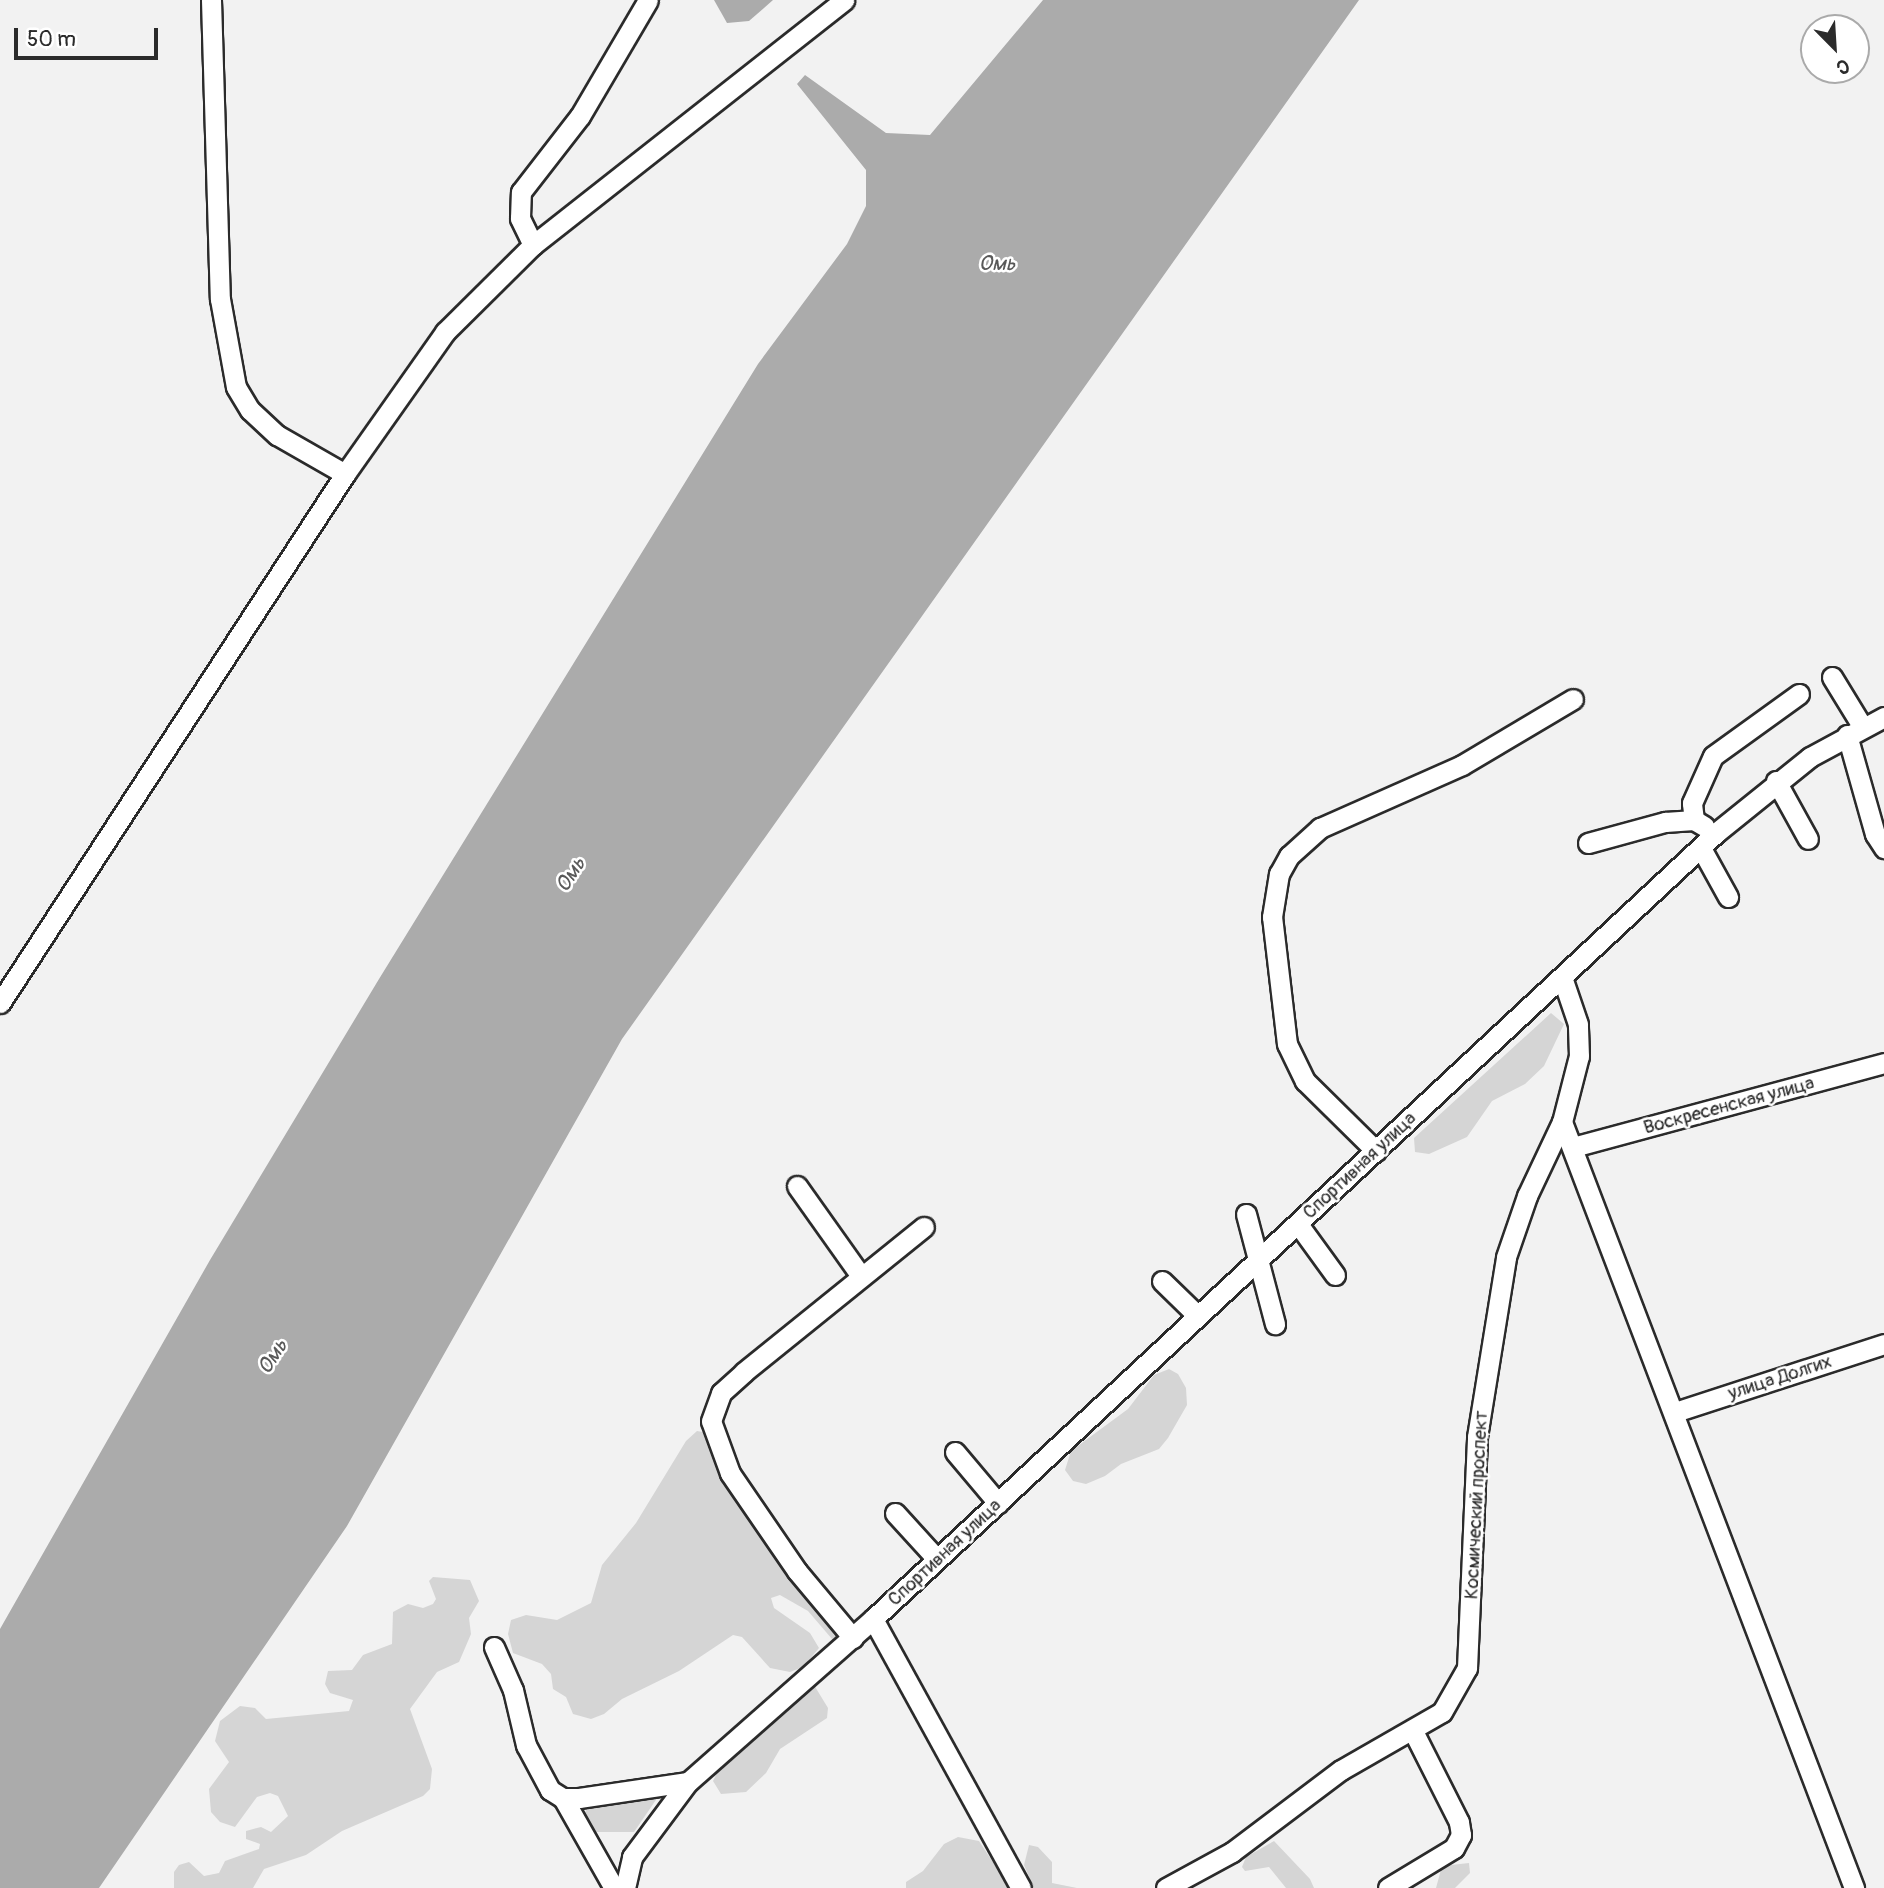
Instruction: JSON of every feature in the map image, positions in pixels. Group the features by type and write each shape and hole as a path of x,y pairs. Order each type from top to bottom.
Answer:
{"street":[{"path":"211,0 220,299 230,367 236,387 259,419 277,435 345,474"},
{"path":"533,245 520,218 522,192 580,116 648,0"},
{"path":"0,1003 345,474 445,332 533,245 844,0"},
{"path":"1832,677 1854,731 1875,834 1884,848"},
{"path":"1694,820 1692,803 1713,756 1799,694"},
{"path":"1376,1152 1318,1097 1287,1044 1272,917 1279,874 1289,856 1320,828 1462,765 1573,699"},
{"name":"Спортивная улица","path":"625,1888 632,1857 688,1782 853,1638 1563,980 1717,832 1776,781 1854,731 1884,717"},
{"path":"1776,781 1808,839"},
{"path":"1588,843 1665,822 1694,820 1717,832"},
{"path":"1701,848 1728,897"},
{"name":"Космический проспект","path":"1166,1888 1232,1852 1342,1770 1442,1712 1467,1668 1478,1437 1506,1257 1527,1196 1562,1122 1579,1056 1578,1024 1563,980"},
{"name":"Воскресенская улица","path":"1573,1147 1884,1063"},
{"path":"1562,1122 1675,1412 1854,1888"},
{"path":"797,1186 861,1276"},
{"path":"1246,1214 1275,1324"},
{"path":"1298,1224 1335,1275"},
{"path":"853,1638 797,1571 730,1473 711,1421 721,1393 861,1276 925,1227"},
{"path":"1162,1282 1198,1316"},
{"name":"улица Долгих","path":"1675,1412 1884,1345"},
{"path":"955,1452 998,1503"},
{"path":"895,1513 937,1559"},
{"path":"873,1619 1021,1888"},
{"path":"494,1647 513,1690 526,1745 550,1790 563,1798 614,1888"},
{"path":"1388,1888 1454,1848 1461,1835 1459,1822 1413,1731"},
{"path":"563,1798 688,1782"}],"shaded area":[{"path":"1551,1013 1564,1024 1544,1066 1525,1084 1492,1101 1467,1137 1429,1154 1415,1152 1414,1138"},
{"path":"1169,1369 1178,1374 1186,1388 1187,1405 1159,1449 1121,1464 1105,1476 1086,1484 1073,1481 1065,1470 1071,1451 1128,1409 1154,1375"},
{"path":"697,1431 708,1433 839,1635 832,1639 808,1611 780,1595 771,1598 774,1608 810,1633 819,1648 803,1667 790,1672 770,1668 742,1637 733,1635 679,1671 622,1699 604,1714 591,1719 573,1714 566,1697 553,1689 551,1674 542,1664 513,1653 508,1634 511,1620 526,1615 557,1620 591,1603 602,1565 636,1523 686,1441"},
{"path":"433,1577 470,1580 479,1601 469,1618 471,1634 459,1662 437,1672 410,1709 432,1769 430,1789 423,1796 342,1831 306,1855 264,1869 253,1888 174,1888 174,1872 179,1865 189,1862 204,1876 219,1873 225,1861 259,1849 260,1844 246,1839 246,1831 261,1827 271,1832 288,1816 278,1796 270,1793 257,1797 235,1827 220,1822 211,1812 209,1789 229,1762 215,1741 220,1721 240,1706 255,1708 266,1719 349,1711 353,1700 330,1693 325,1684 328,1671 352,1670 363,1655 392,1644 393,1612 408,1604 423,1608 433,1604 436,1599 429,1581"},
{"path":"814,1685 828,1708 827,1718 780,1749 766,1773 746,1792 721,1794 713,1781 717,1773"},
{"path":"660,1794 634,1832 590,1832 583,1817 589,1804"},
{"path":"958,1837 979,1841 1010,1888 906,1888 906,1882 923,1871 944,1844"},
{"path":"1274,1841 1310,1879 1314,1888 1286,1888 1269,1867 1245,1871 1242,1867 1246,1857"},
{"path":"1029,1845 1038,1847 1052,1862 1052,1883 1077,1888 1034,1888 1024,1865"},
{"path":"1469,1863 1470,1873 1455,1888 1436,1888 1442,1866"}],"water":[{"path":"714,0 773,0 749,21 727,23"},
{"name":"Омь","path":"1043,0 1359,0 622,1039 347,1526 99,1888 0,1888 0,1629 210,1260 379,979 758,364 847,244 866,206 866,170 797,84 805,75 886,133 930,135"}]}
